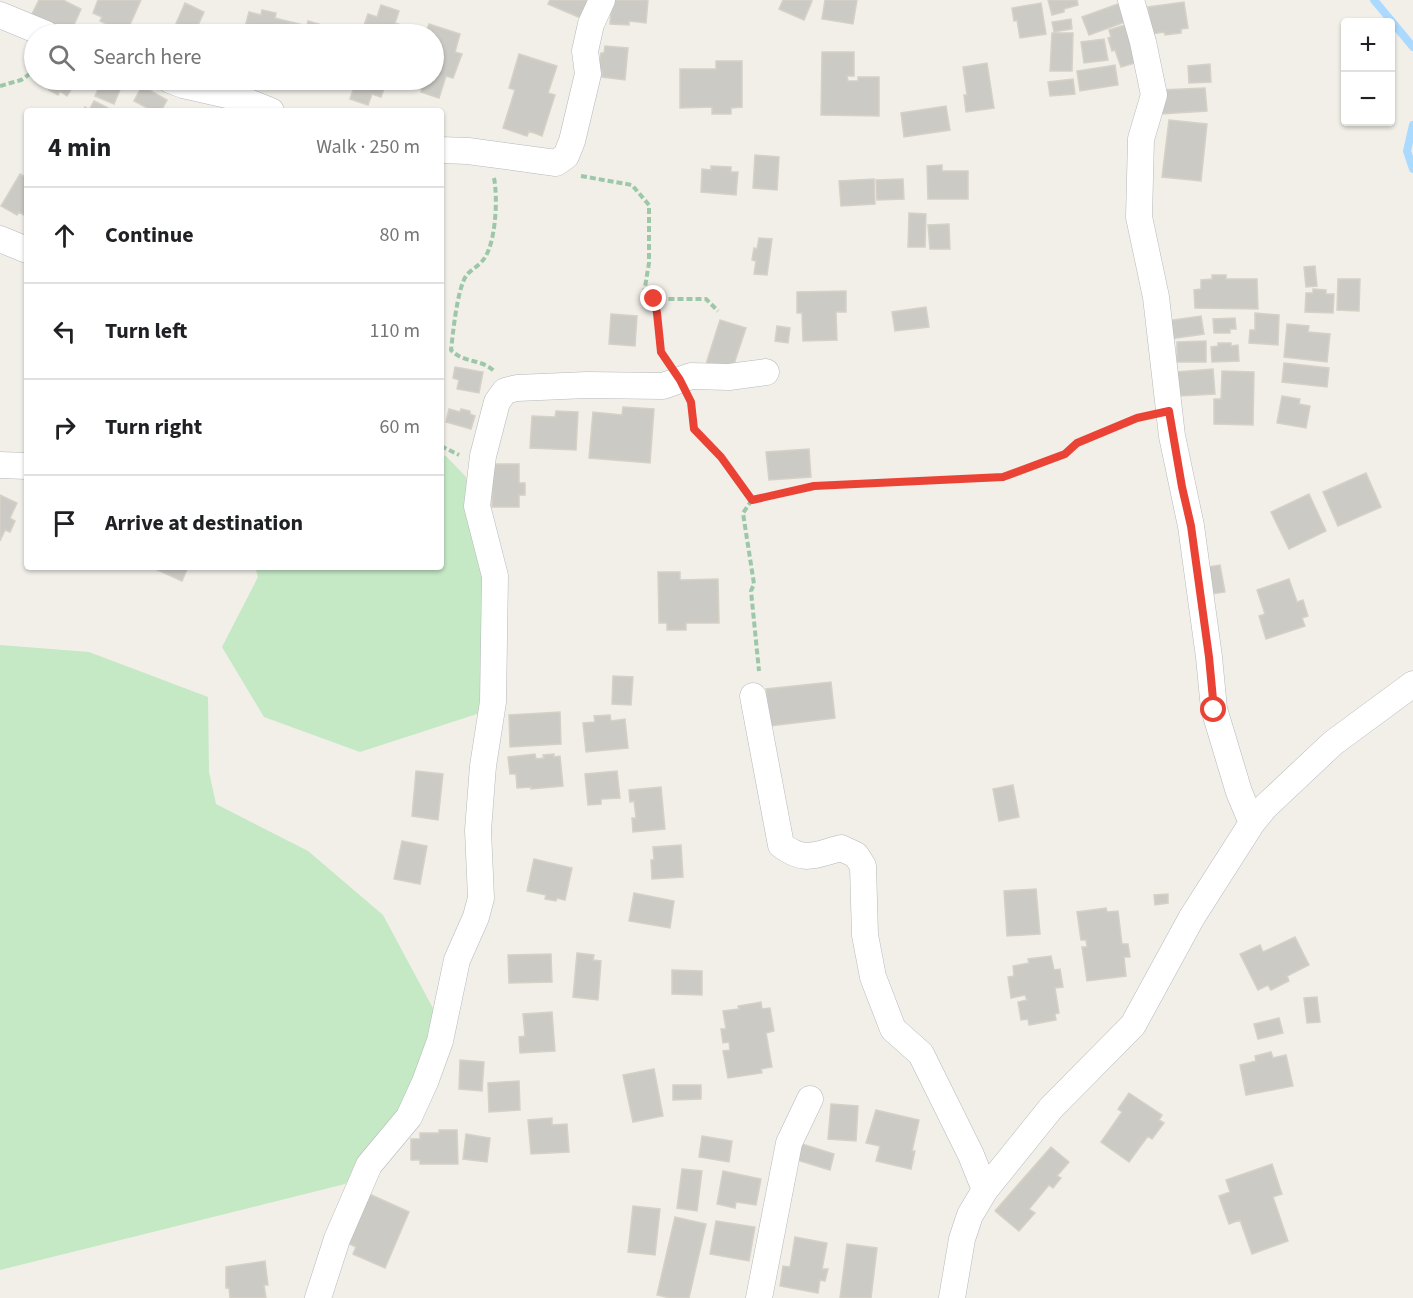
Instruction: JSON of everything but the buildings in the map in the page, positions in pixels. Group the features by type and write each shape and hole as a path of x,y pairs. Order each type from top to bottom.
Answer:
{"street":[{"path":"444,150 556,163 566,156 572,141 588,74 585,51 591,24 602,0"},
{"path":"1131,0 1154,95 1141,139 1139,217 1156,297 1169,411 1191,526 1214,710 1239,792 1252,823"},
{"path":"0,15 24,25"},
{"path":"205,90 236,97 264,108"},
{"path":"0,239 24,249"},
{"path":"318,1298 337,1239 369,1165 409,1117 425,1082 440,1041 457,960 476,917 481,898 478,820 483,766 493,702 495,576 477,506 483,456 497,402 505,391 517,388 587,385 663,386 691,376 729,377 766,372"},
{"path":"0,465 24,466"},
{"path":"952,1298 962,1239 970,1215 985,1190 1051,1108 1133,1025 1192,917 1252,823 1265,807 1333,743 1413,684"},
{"path":"753,696 781,844 794,855 809,857 841,848 856,855 863,867 865,935 877,987 893,1029 921,1054 971,1155 985,1190"},
{"path":"759,1298 789,1143 810,1099"}],"path":[{"path":"0,86 24,78"},
{"path":"488,154 497,191 494,232 485,259 466,277 455,316 451,350 459,357 487,364 499,375 505,391"},
{"path":"556,163 577,175 632,185 650,205 649,263 643,299 706,299 718,311"},
{"path":"654,299 661,352 680,380 691,402 694,429 721,457 752,500"},
{"path":"753,696 761,686 751,591 754,584 743,513 752,500 814,486 1003,477 1065,454 1077,443 1137,418 1169,411"}],"green space":[{"path":"444,456 446,456 466,477 487,578 483,712 360,752 264,717 222,647 258,577 256,570 444,570"},
{"path":"0,645 89,652 208,697 209,772 216,804 308,851 383,915 435,1012 414,1090 388,1132 345,1184 0,1270"}],"waterway":[{"path":"1374,0 1413,47"},
{"path":"1413,125 1407,151 1413,169"}],"route":[{"path":"654,299 661,352 680,380 691,402 694,429 721,457 752,500 814,486 1003,477 1065,454 1077,443 1137,418 1169,411 1191,526 1214,710"}]}
